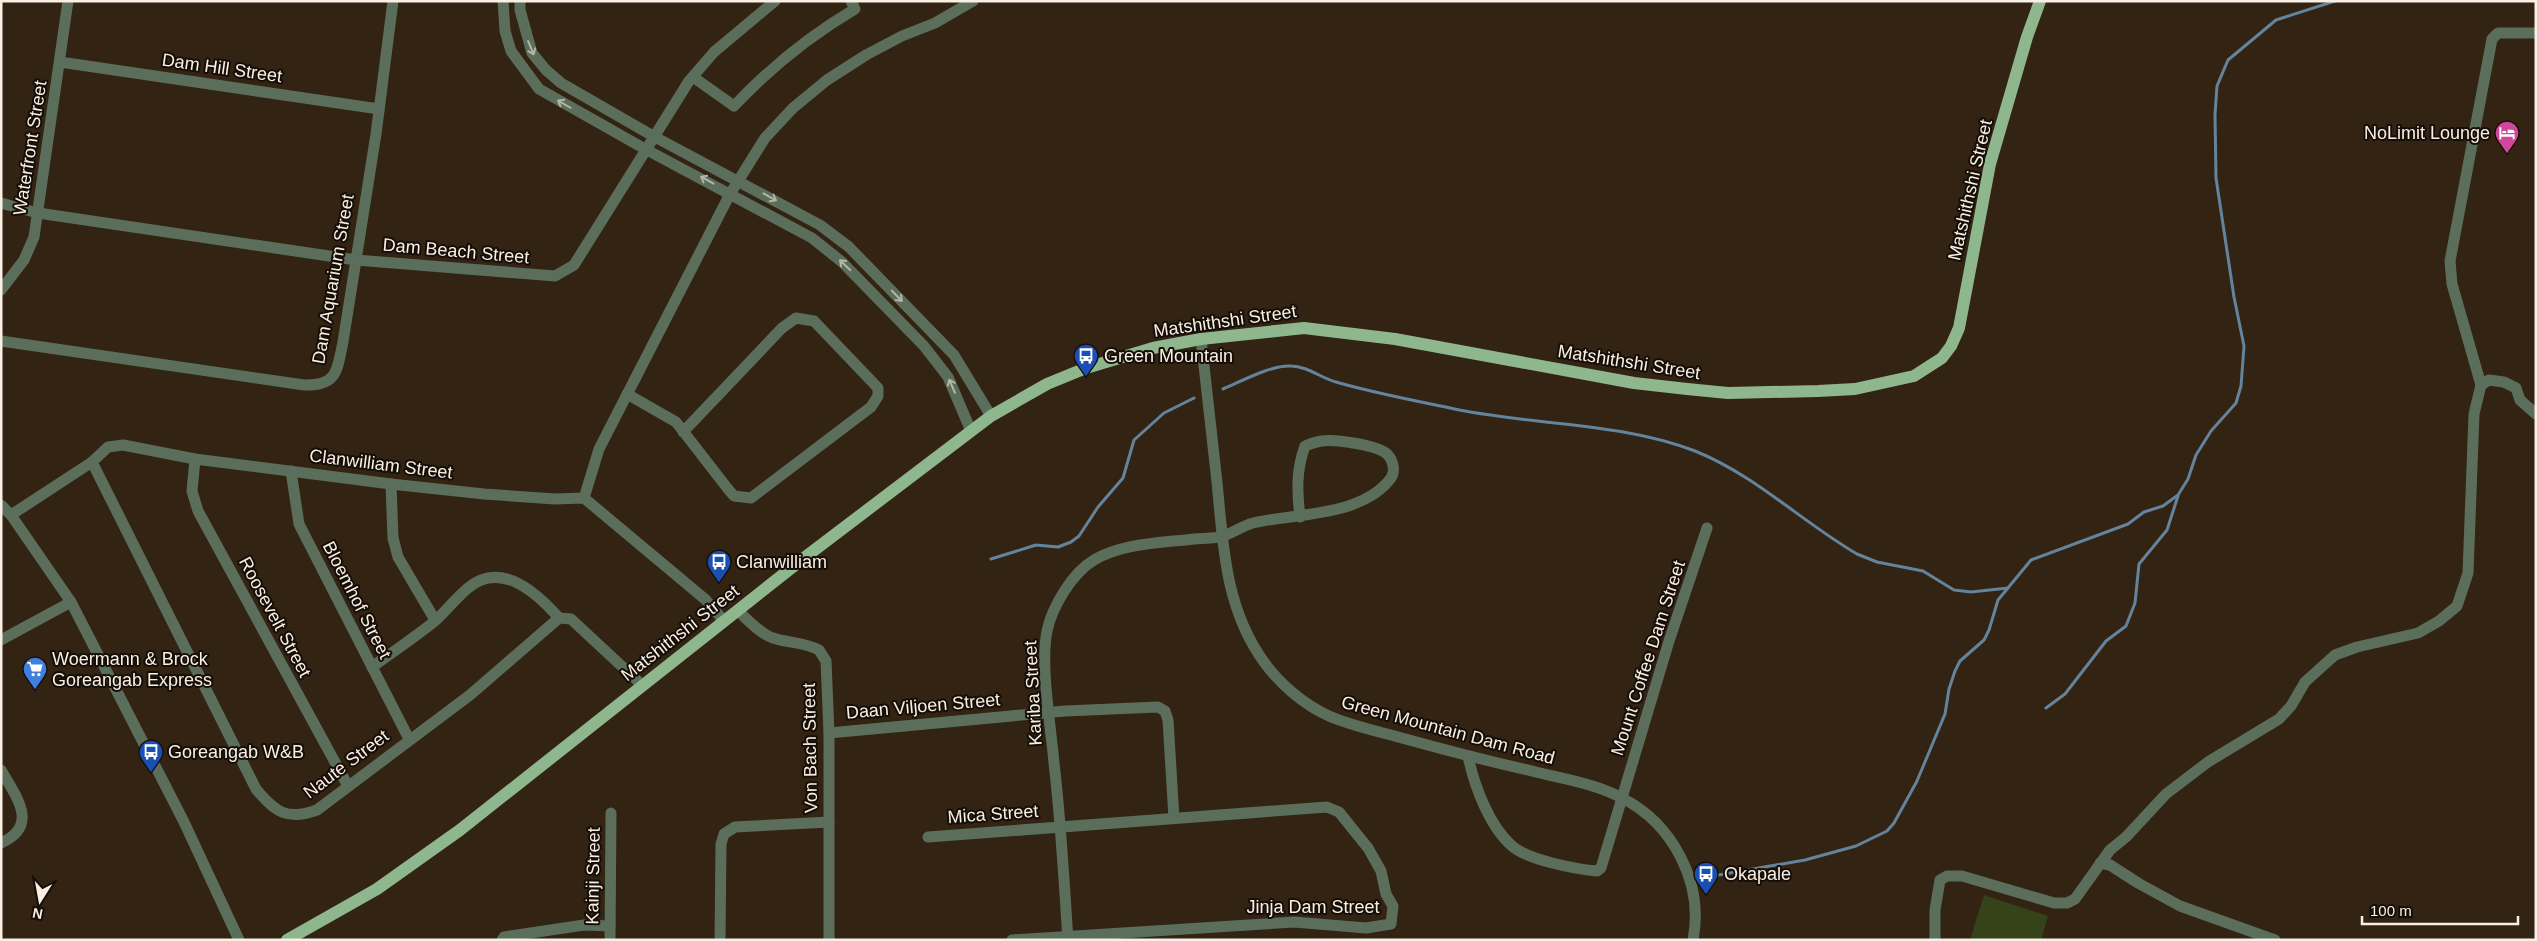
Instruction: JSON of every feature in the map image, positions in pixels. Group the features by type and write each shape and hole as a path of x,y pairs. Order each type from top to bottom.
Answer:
{"main road":[{"name":"Matshithshi Street","path":"287,940 377,889 460,830 804,558 991,416 1047,384 1086,368 1153,348 1201,339 1304,328 1395,339 1634,383 1728,393 1855,389 1914,376 1942,358 1951,346 1959,328 1990,164 2027,37 2040,1"}],"street":[{"name":"Waterfront Street","path":"1,290 29,250 38,213 68,1"},
{"name":"Dam Aquarium Street","path":"1,341 317,385 329,382 337,371 356,260 393,1"},
{"path":"503,1 505,31 511,51 539,89 645,149 812,238 842,262 924,346 948,378 971,431"},
{"path":"520,1 520,10 532,53 546,70 561,83 653,136 820,225 849,246 954,356 991,416"},
{"name":"Dam Beach Street","path":"1,203 38,213 356,260 555,276 574,265 653,136 692,77 714,52 775,1"},
{"path":"692,77 734,106 789,52 822,28 855,10 851,1"},
{"path":"724,621 706,600 584,498 599,449 737,180 765,138 793,108 827,80 866,55 902,36 936,23 973,1"},
{"path":"1935,940 1937,885 1940,880 1947,876 1962,876 2038,900 2067,903 2076,899 2100,863 2166,794 2188,775 2279,719 2291,706 2305,682 2335,654 2418,633 2439,621 2457,606 2468,573 2474,414 2481,385 2452,284 2450,261 2492,39 2498,34 2536,33"},
{"name":"Dam Hill Street","path":"60,62 379,109"},
{"path":"627,394 676,422 683,432 734,496 751,498 871,407 878,396 878,388 814,321 796,318 782,328 683,432"},
{"name":"Green Mountain Dam Road","path":"1201,339 1222,536 1230,589 1249,640 1264,663 1287,687 1326,715 1349,724 1468,756 1597,787 1643,810 1665,831 1681,856 1690,879 1696,904 1693,940"},
{"path":"2481,385 2488,380 2504,382 2516,388 2520,400 2536,414"},
{"name":"Kariba Street","path":"1068,937 1061,827 1049,713 1047,632 1057,608 1077,575 1092,561 1113,551 1142,545 1222,536 1252,523 1300,517 1365,499 1385,486 1393,475 1394,467 1388,455 1376,448 1342,442 1322,441 1305,446 1297,475 1300,517"},
{"name":"Clanwilliam Street","path":"11,515 92,462 108,447 123,445 195,459 391,484 484,494 555,499 584,498"},
{"name":"Roosevelt Street","path":"195,459 192,491 198,511 348,786"},
{"name":"Naute Street","path":"92,462 256,789 280,813 300,816 317,810 470,695 559,618"},
{"name":"Bloemhof Street","path":"291,471 299,524 409,739"},
{"path":"391,484 393,538 398,557 436,620"},
{"path":"1,505 11,515 71,602 184,822 239,940"},
{"name":"Mount Coffee Dam Street","path":"1468,756 1474,785 1488,814 1510,844 1523,852 1561,864 1597,871 1601,868 1669,641 1708,528"},
{"path":"372,667 436,620 467,588 476,582 491,579 507,579 523,584 542,599 559,618 571,619 642,685"},
{"path":"1,640 71,602"},
{"name":"Von Bach Street","path":"738,611 763,633 772,638 796,642 819,650 826,661 829,732 829,940"},
{"name":"Daan Viljoen Street","path":"829,732 1049,713 1158,707 1165,711 1168,720 1174,818"},
{"path":"1,770 18,802 23,819 20,830 1,843"},
{"name":"Jinja Dam Street","path":"1061,827 1327,807 1339,812 1368,848 1381,871 1386,894 1393,906 1391,924 1366,928 1294,922 1068,937"},
{"name":"Kainji Street","path":"610,940 611,812"},
{"path":"720,940 721,844 724,834 736,827 829,822"},
{"name":"Mica Street","path":"928,837 1061,827"},
{"path":"2100,863 2110,865 2138,884 2180,906 2275,940"},
{"path":"502,940 504,937 584,926 610,926"},
{"path":"1012,940 1068,937"}],"green space":[{"path":"1984,895 2048,916 2041,940 1970,940"}],"waterway":[{"path":"1707,877 1805,860 1856,846 1887,831 1894,823 1917,781 1945,714 1949,689 1960,661 1984,640 1998,600 2031,560 2128,524 2144,512 2163,506 2178,495 2188,479 2196,455 2211,431 2236,403 2241,386 2244,346 2234,297 2216,178 2215,115 2217,86 2228,60 2276,20 2335,1"},
{"path":"1223,389 1266,371 1283,366 1291,366 1308,370 1330,380 1350,386 1450,408 1481,414 1604,429 1665,441 1695,451 1738,473 1857,554 1877,562 1923,571 1954,590 1971,592 2008,588"},
{"path":"991,559 1036,545 1058,547 1071,542 1079,536 1098,507 1123,478 1134,440 1164,413 1194,398"},
{"path":"2046,708 2065,694 2106,641 2126,626 2135,603 2139,564 2167,530 2178,496"}],"place":[{"name":"NoLimit Lounge","path":"2507,154"},
{"name":"Green Mountain","path":"1086,377"},
{"name":"Clanwilliam","path":"719,583"},
{"name":"Woermann & Brock Goreangab Express","path":"35,690"},
{"name":"Goreangab W&B","path":"151,773"},
{"name":"Okapale","path":"1706,895"}]}
